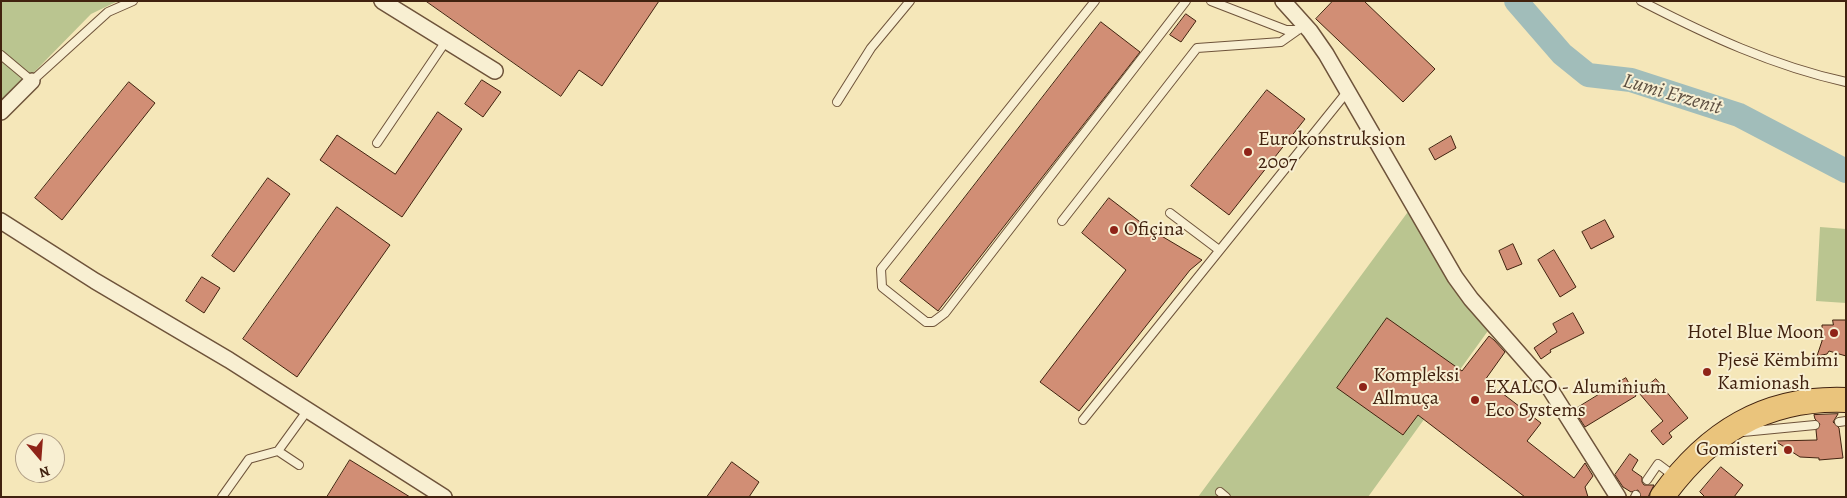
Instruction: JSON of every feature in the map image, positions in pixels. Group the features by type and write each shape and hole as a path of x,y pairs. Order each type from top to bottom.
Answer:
{"main road":[{"path":"1654,488 1676,477 1704,447 1720,435 1754,416 1813,400 1843,414"}],"street":[{"path":"382,1 495,71"},
{"path":"1283,1 1347,92 1455,277 1471,299 1550,389 1618,497"},
{"path":"1,112 32,81"},
{"path":"1,221 95,282 229,360 444,497"}],"lane":[{"path":"1,55 32,81 108,12 133,1"},
{"path":"837,102 871,48 910,1"},
{"path":"1096,1 881,269 882,287 926,322 933,322 945,313 1186,1"},
{"path":"1212,1 1286,30 1304,31"},
{"path":"1640,1 1740,50 1786,66 1846,82"},
{"path":"1062,221 1197,48 1281,42 1304,31"},
{"path":"377,143 446,41"},
{"path":"1083,420 1347,92"},
{"path":"1170,213 1219,250"},
{"path":"222,497 249,459 278,451 307,411"},
{"path":"1720,435 1815,425"},
{"path":"278,451 299,465"}],"green space":[{"path":"1,1 118,1 91,14 1,106"},
{"name":"Kompleksi Allmuça","path":"1410,209 1490,328 1368,497 1198,497"},
{"path":"1820,227 1846,229 1846,303 1816,301"}],"building":[{"path":"426,1 659,1 602,86 579,70 561,96"},
{"path":"1333,1 1364,1 1435,69 1403,102 1316,19"},
{"path":"1186,14 1196,21 1181,42 1170,35"},
{"path":"1101,22 1140,52 938,311 900,281"},
{"path":"482,80 501,92 483,117 465,104"},
{"path":"129,82 155,103 62,220 35,198"},
{"name":"Eurokonstruksion 2007","path":"1267,90 1305,119 1229,215 1191,186"},
{"path":"438,112 462,129 402,217 320,160 337,135 395,174"},
{"path":"1451,136 1456,148 1435,160 1429,149"},
{"path":"268,178 290,194 234,272 212,256"},
{"path":"1109,198 1148,228 1202,260 1190,270 1079,411 1040,382 1126,270 1082,233"},
{"path":"337,207 390,245 297,377 243,339"},
{"path":"1605,220 1614,237 1591,249 1582,232"},
{"path":"1513,244 1522,264 1507,270 1499,251"},
{"path":"1554,250 1576,287 1560,297 1538,260"},
{"path":"202,277 220,288 204,313 186,301"},
{"path":"1573,313 1584,333 1550,350 1551,352 1541,359 1534,348 1557,332 1553,324"},
{"path":"1387,318 1462,371 1489,336 1494,340 1505,352 1485,380 1541,423 1527,441 1574,478 1585,463 1593,476 1585,487 1588,497 1525,497 1418,415 1403,435 1337,388"},
{"name":"Hotel Blue Moon","path":"1833,320 1846,320 1846,356 1829,351 1827,354 1817,356 1822,341 1822,325 1833,325"},
{"path":"1626,378 1636,396 1585,427 1574,410"},
{"path":"1656,379 1688,418 1669,433 1672,437 1663,445 1651,431 1663,421 1639,393"},
{"path":"1838,414 1833,422 1839,428 1843,458 1819,460 1819,458 1800,457 1775,441 1817,440 1816,430 1820,424 1814,415"},
{"path":"1630,454 1638,460 1632,470 1642,477 1644,485 1654,485 1648,497 1641,497 1638,490 1631,492 1623,487 1615,475"},
{"path":"350,460 410,497 327,497"},
{"path":"732,462 759,482 749,497 707,497"},
{"path":"1721,467 1743,485 1734,497 1705,497 1700,492"}],"waterway":[{"name":"Lumi Erzenit","path":"1516,1 1562,54 1588,75 1631,80 1739,115 1846,171"}],"place":[{"name":"Eurokonstruksion 2007","path":"1248,152"},
{"name":"Ofiçina","path":"1114,230"},
{"name":"Hotel Blue Moon","path":"1834,333"},
{"name":"Pjesë Këmbimi Kamionash","path":"1707,372"},
{"name":"Kompleksi Allmuça","path":"1363,387"},
{"name":"EXALCO - Aluminium Eco Systems","path":"1475,400"},
{"name":"Gomisteri","path":"1788,450"}]}
